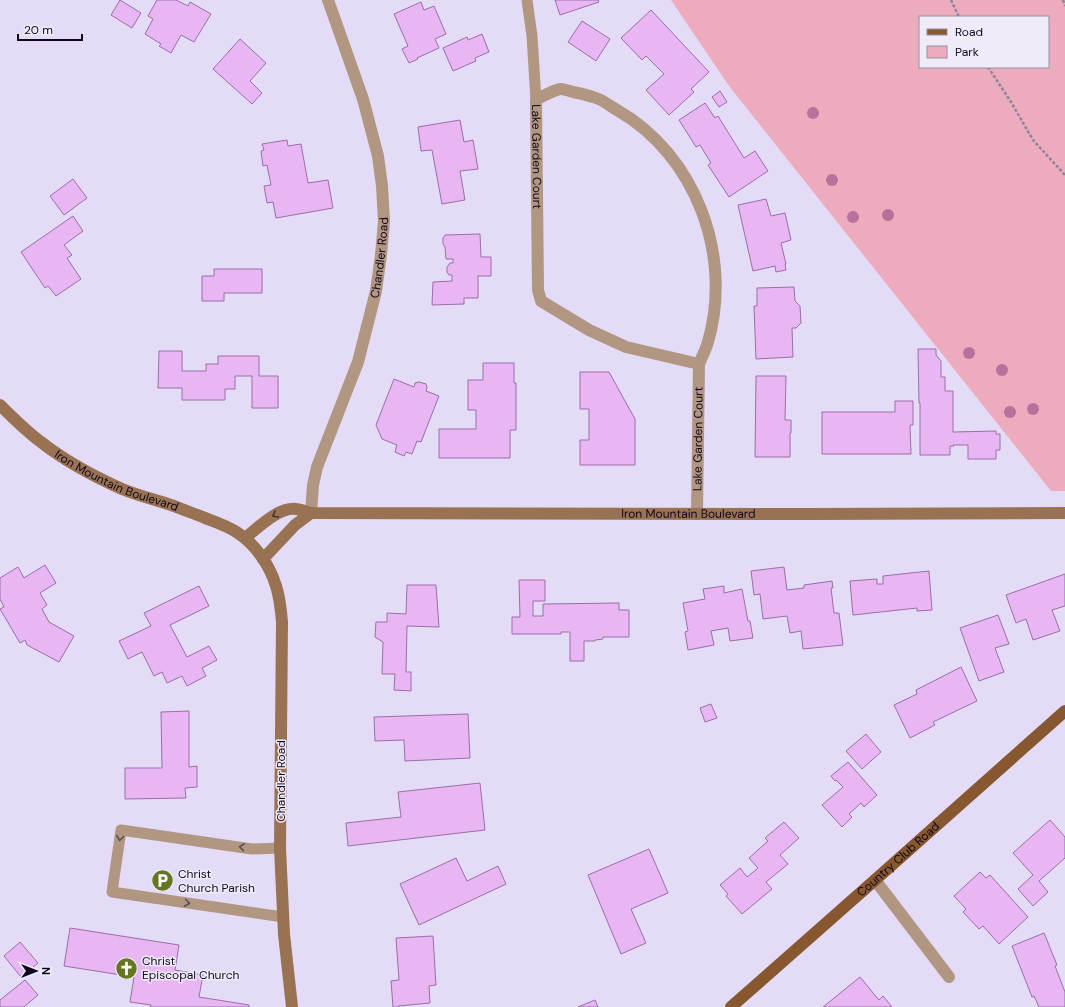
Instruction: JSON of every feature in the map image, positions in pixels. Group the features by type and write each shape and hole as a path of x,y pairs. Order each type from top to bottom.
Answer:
{"main road":[{"name":"Country Club Road","path":"731,1007 1065,711"}],"street":[{"name":"Chandler Road","path":"311,513 313,485 317,467 358,362 376,291 384,221 382,186 378,156 363,99 328,0"},
{"name":"Lake Garden Court","path":"697,514 699,364 708,343 716,292 713,249 699,204 688,181 676,163 644,128 626,115 595,97 560,89 536,100 538,290 541,301 589,330 626,347 699,364"},
{"name":"Iron Mountain Boulevard","path":"0,405 19,424 41,442 87,472 123,489 175,506 229,527 254,546 263,559"},
{"name":"Iron Mountain Boulevard","path":"245,538 275,514 296,508 311,513 1065,513"},
{"path":"263,559 295,525 311,513"},
{"name":"Chandler Road","path":"263,559 276,585 282,622 280,848 283,917 292,1007"},
{"path":"876,880 949,977"}],"lane":[{"path":"526,0 532,36 536,100"},
{"path":"280,848 256,850 121,830 112,892 283,917"}],"path":[{"path":"951,0 959,16"},
{"path":"1063,0 1065,6"},
{"path":"989,68 1033,140 1065,175"}],"green space":[{"path":"671,0 1065,0 1065,491 1051,491 729,86"}],"building":[{"path":"120,0 141,13 132,28 111,15"},
{"path":"157,0 176,0 188,6 190,2 211,14 194,42 181,35 171,53 159,46 161,44 145,34 153,19 148,16"},
{"path":"555,0 598,0 599,2 560,15"},
{"path":"421,2 424,10 434,6 446,34 435,39 439,48 409,63 402,49 408,46 394,14"},
{"path":"651,10 709,72 691,89 694,92 669,115 646,90 664,74 646,56 642,60 621,38"},
{"path":"582,21 610,39 596,61 568,42"},
{"path":"482,34 489,52 475,58 476,61 453,71 443,48 467,37 468,40"},
{"path":"240,39 266,63 250,81 262,93 252,104 213,69"},
{"path":"720,91 727,102 719,107 712,97"},
{"path":"705,103 715,118 718,116 744,158 755,151 768,171 729,197 708,165 711,163 700,145 696,147 679,120"},
{"path":"460,120 464,142 473,140 478,169 460,171 465,200 442,204 432,150 421,151 418,127"},
{"path":"287,140 288,146 301,144 308,183 328,180 333,208 276,218 273,202 267,203 264,186 271,185 267,165 263,166 261,151 264,150 262,144"},
{"path":"73,179 87,198 64,215 50,196"},
{"path":"766,199 771,216 785,213 791,240 781,243 786,270 776,272 775,266 753,271 738,205"},
{"path":"73,216 83,231 64,245 72,255 67,258 81,279 56,296 48,286 45,288 21,252"},
{"path":"480,234 481,257 491,257 491,276 478,276 478,298 464,298 464,304 432,305 433,282 452,281 452,275 449,275 447,272 447,267 450,263 453,263 453,259 446,259 445,247 443,244 443,238 445,235"},
{"path":"214,269 262,269 262,293 224,293 224,301 202,301 202,276 214,276"},
{"path":"794,287 795,301 800,306 801,323 796,328 792,328 793,357 756,359 754,306 757,306 757,288"},
{"path":"918,349 936,349 936,355 941,361 941,377 945,377 945,391 953,391 953,432 996,431 996,434 1000,434 1000,450 996,450 996,459 968,459 968,445 950,446 950,455 920,455"},
{"path":"159,351 182,351 182,371 206,371 206,364 218,364 218,356 259,356 259,376 278,376 278,408 252,408 252,376 235,376 235,389 225,389 225,400 182,400 182,388 158,388"},
{"path":"483,363 514,363 514,383 516,383 516,430 510,430 510,458 439,458 439,429 476,429 476,410 468,410 468,380 483,380"},
{"path":"580,372 609,372 635,419 635,465 580,465 580,440 589,440 589,409 580,409"},
{"path":"756,376 786,376 785,420 791,420 790,457 755,457"},
{"path":"394,379 414,387 415,383 419,382 426,384 426,391 439,396 421,442 417,441 412,454 406,452 404,456 395,452 397,445 382,439 376,425"},
{"path":"895,401 913,401 913,425 910,425 911,454 822,454 822,412 895,412"},
{"path":"45,565 56,583 40,593 47,605 42,609 49,622 74,636 59,662 27,645 25,640 20,643 0,609 4,607 0,599 0,578 18,567 24,578"},
{"path":"784,567 787,590 804,588 804,585 832,581 833,588 831,588 834,613 839,613 843,645 803,649 801,631 790,633 787,616 763,619 760,594 754,595 751,571"},
{"path":"929,571 932,610 917,611 917,608 853,615 850,581 877,579 877,584 883,584 883,576"},
{"path":"1065,574 1065,606 1052,610 1060,631 1033,640 1026,619 1016,623 1006,595"},
{"path":"519,580 545,580 545,601 533,601 533,616 543,616 543,604 619,603 619,610 629,610 629,637 603,637 603,639 595,641 584,641 584,661 570,661 570,632 561,632 561,634 512,634 512,617 520,617"},
{"path":"407,585 436,585 439,627 407,626 406,672 411,672 411,691 394,690 395,674 382,674 383,642 375,637 376,622 387,622 387,613 406,614"},
{"path":"199,586 209,606 170,625 187,657 209,646 217,660 202,668 206,676 187,686 182,676 167,683 162,672 154,676 142,652 128,659 119,641 151,626 144,613"},
{"path":"724,586 724,593 742,589 753,638 730,641 728,628 711,631 714,645 688,650 685,632 688,631 683,603 705,599 703,589"},
{"path":"998,615 1009,644 995,648 1004,672 979,681 960,628"},
{"path":"961,667 977,701 933,722 935,725 910,738 894,705 917,694 916,690"},
{"path":"711,704 717,718 705,722 700,708"},
{"path":"189,711 189,767 197,766 197,787 185,788 186,798 125,799 125,768 162,768 161,712"},
{"path":"468,714 470,758 405,761 404,740 375,741 374,717"},
{"path":"866,734 881,752 862,769 846,751"},
{"path":"848,762 877,795 864,807 861,803 849,814 852,817 842,827 822,805 843,787 831,776"},
{"path":"480,783 485,830 348,846 346,823 401,817 398,792"},
{"path":"1050,820 1065,837 1065,858 1039,881 1048,892 1033,906 1018,889 1033,875 1013,853"},
{"path":"784,822 799,838 780,855 788,864 766,882 772,889 742,914 726,896 728,894 720,885 740,868 747,877 758,868 749,858 768,841 765,838"},
{"path":"649,849 668,893 631,909 646,943 621,954 588,875"},
{"path":"456,858 467,881 498,866 506,884 419,925 400,884"},
{"path":"980,872 986,878 990,875 1028,917 999,944 983,926 979,929 963,912 966,909 954,896"},
{"name":"Christ Episcopal Church","path":"70,928 179,945 175,970 203,975 199,997 249,1005 249,1007 150,1007 151,1005 130,1002 134,977 64,966"},
{"path":"1044,933 1057,965 1055,966 1065,992 1065,1007 1039,1007 1034,996 1032,997 1012,946"},
{"path":"433,936 436,985 429,986 430,1003 393,1007 391,981 399,980 396,938"},
{"path":"20,942 38,963 21,977 4,956"},
{"path":"860,977 879,1000 883,996 892,1007 823,1007"},
{"path":"25,980 38,995 24,1007 0,1007 0,1000"},
{"path":"595,1000 598,1007 578,1007"}],"place":[{"name":"Christ Church Parish","path":"163,881"},
{"name":"Christ Episcopal Church","path":"127,968"}]}
